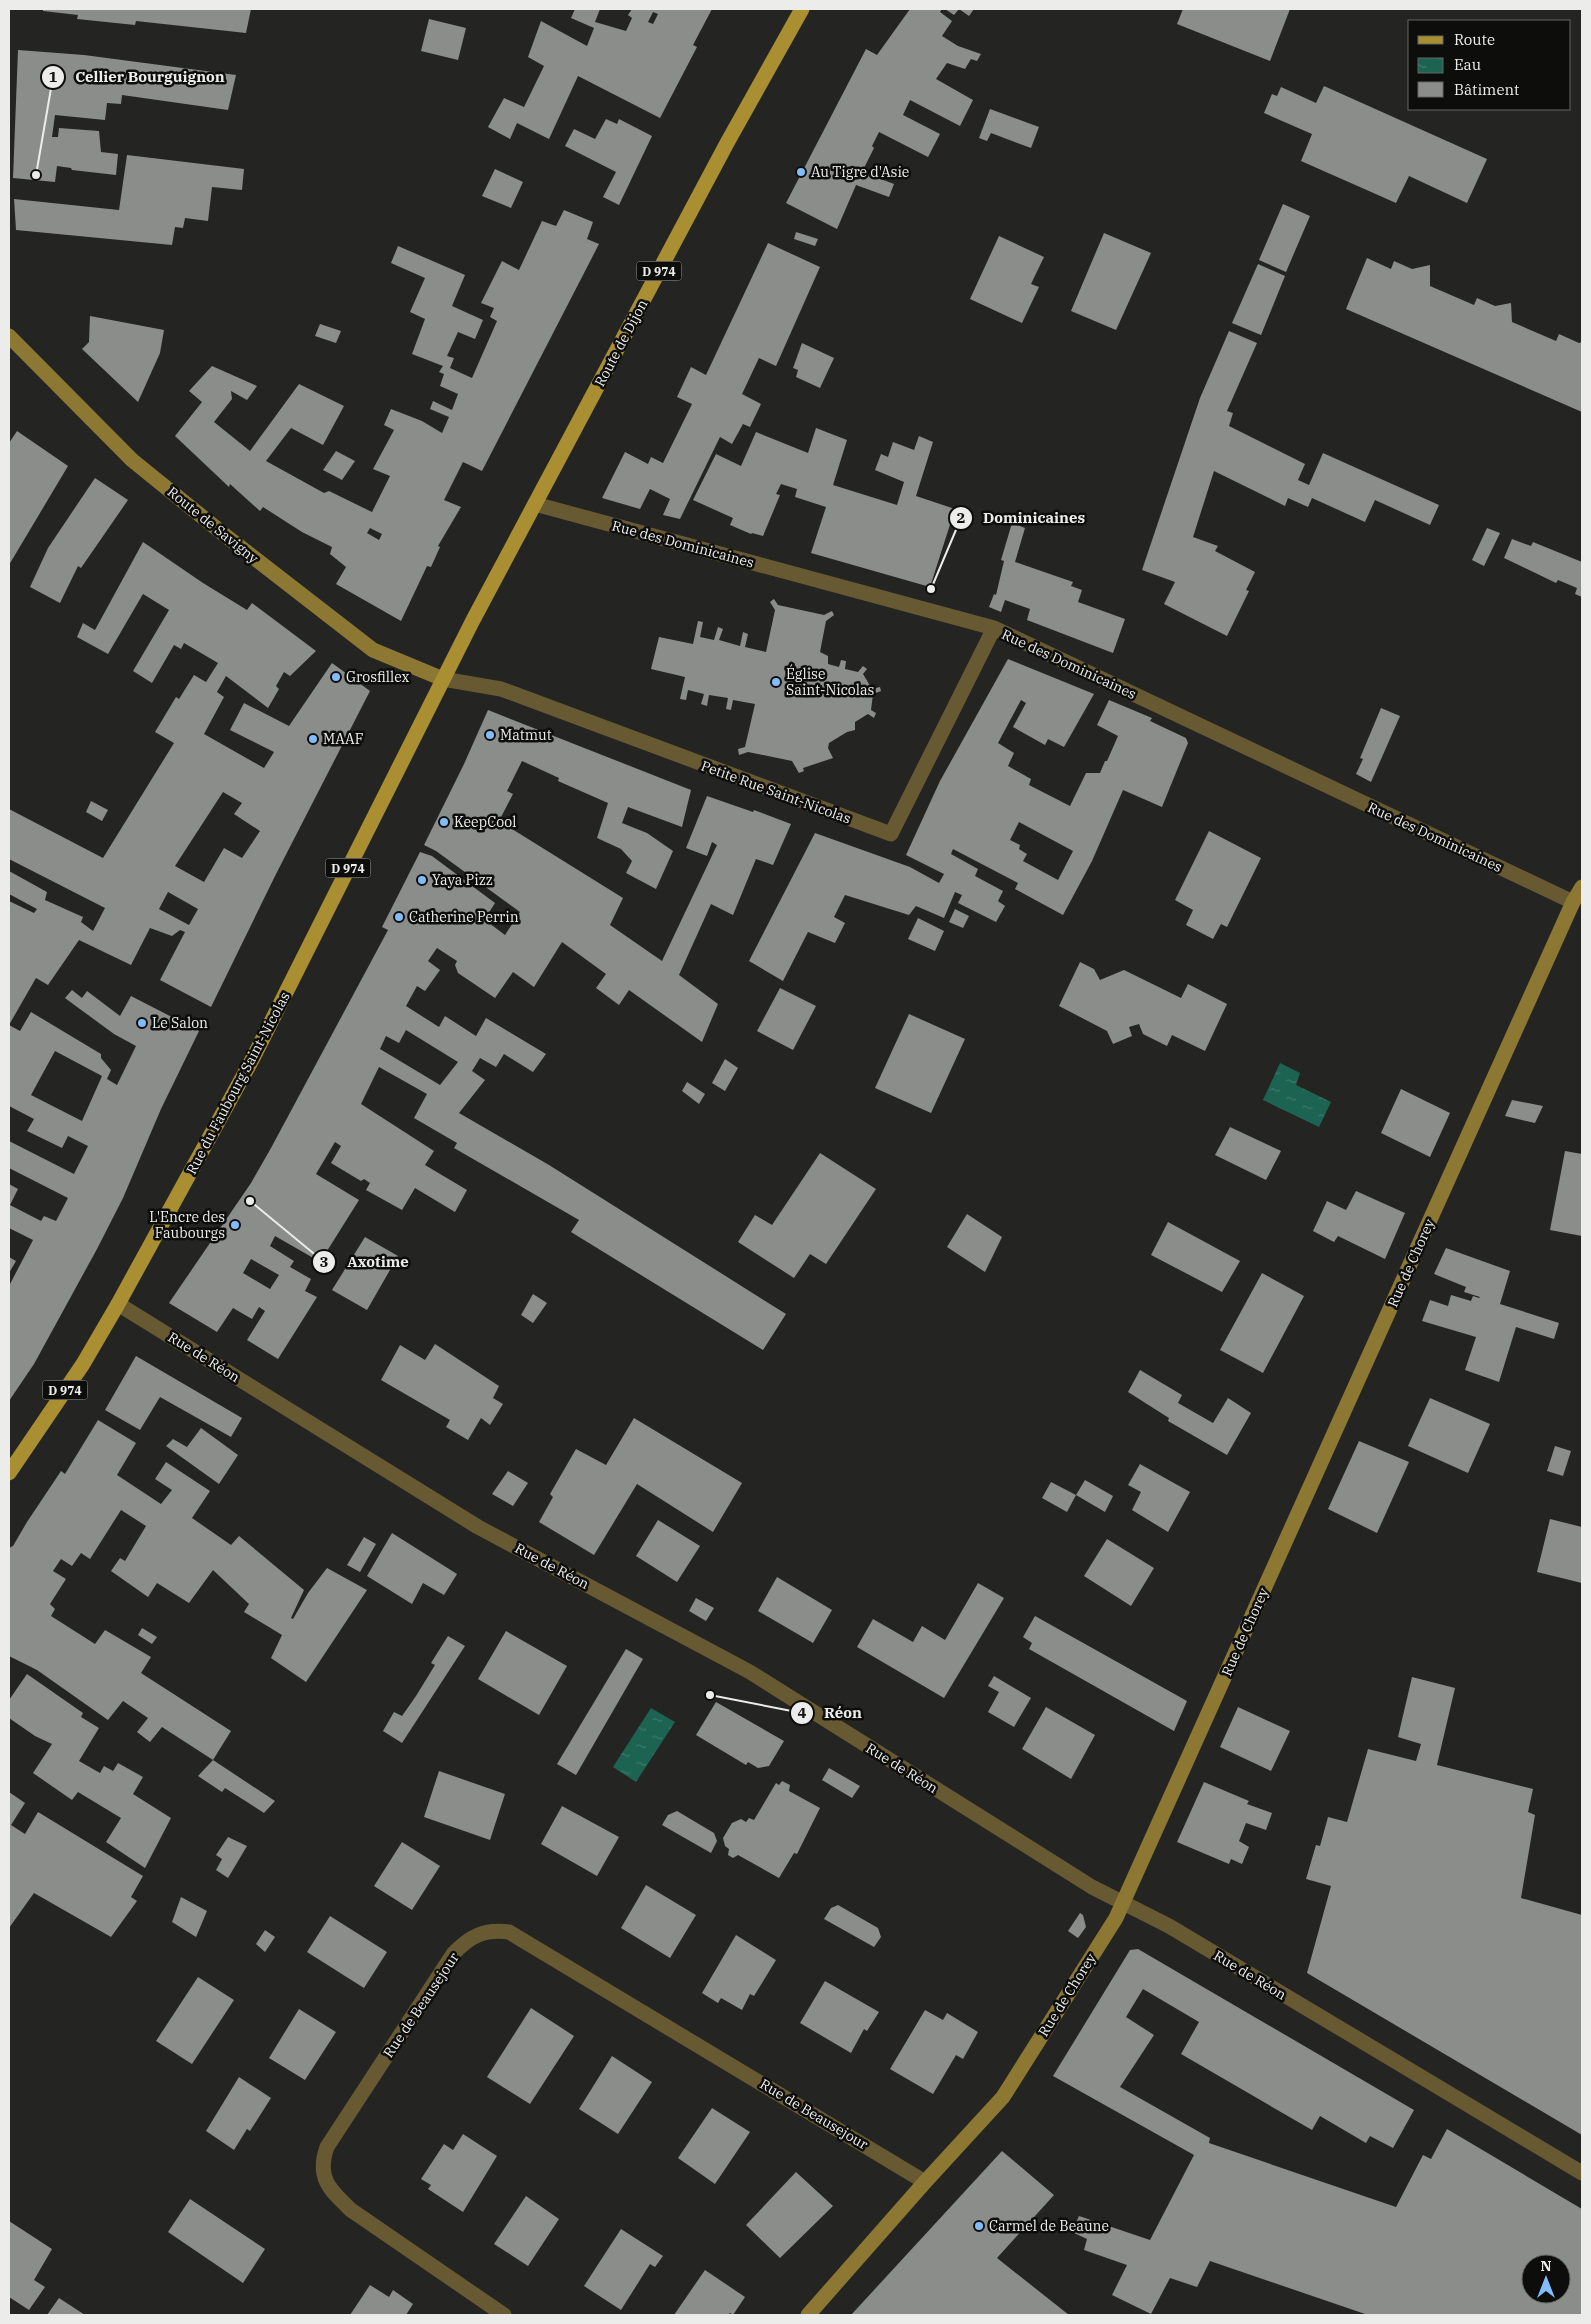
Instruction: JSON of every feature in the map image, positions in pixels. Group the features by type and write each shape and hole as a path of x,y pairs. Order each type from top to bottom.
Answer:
{"main road":[{"name":"Route de Dijon","path":"442,679 727,143 802,9"},
{"name":"Rue du Faubourg Saint-Nicolas","path":"9,1473 83,1364 253,1058 442,679"}],"street":[{"name":"Route de Savigny","path":"9,336 132,460 226,536 373,650 442,679"},
{"name":"Rue des Dominicaines","path":"535,504 994,628 1573,902"},
{"name":"Petite Rue Saint-Nicolas","path":"442,679 502,690 891,834 994,628"},
{"name":"Rue de Chorey","path":"808,2315 1003,2096 1124,1902 1573,902 1582,887"},
{"name":"Rue de Réon","path":"118,1304 478,1526 750,1672 1092,1887 1169,1926 1582,2173"},
{"name":"Rue de Beausejour","path":"504,2315 351,2210 333,2193 326,2182 323,2171 323,2159 328,2148 453,1954 466,1941 480,1932 495,1930 509,1932 925,2182"}],"water":[{"path":"1280,1063 1300,1073 1296,1085 1331,1102 1319,1127 1263,1100"},
{"path":"651,1708 675,1722 636,1782 613,1767"}],"building":[{"path":"43,9 251,9 246,33 136,21 135,25 77,19 78,15 43,11"},
{"path":"575,9 600,9 595,22 626,31 632,18 628,15 632,9 712,9 693,45 697,47 660,118 578,76 549,139 517,123 510,139 488,127 504,98 524,107 544,66 528,57 541,21 587,46 594,28 571,18","holes":["653,12 658,14 653,24 648,22"]},
{"path":"910,9 942,9 940,12 952,21 942,36 958,46 981,54 977,61 971,59 965,69 947,63 936,79 973,100 960,126 910,100 903,115 940,134 928,157 879,132 872,146 874,148 862,172 894,184 889,197 856,185 837,229 786,203 866,49 877,55"},
{"path":"945,9 959,9 954,15"},
{"path":"959,9 974,9 969,16"},
{"path":"1183,9 1290,9 1270,61 1177,24"},
{"path":"429,19 466,28 458,60 421,51"},
{"path":"18,50 84,55 236,75 228,110 122,95 121,104 107,103 105,120 55,115 52,137 58,137 59,128 99,131 101,152 118,154 116,175 72,170 71,168 57,166 55,182 13,178"},
{"path":"1324,86 1487,159 1467,203 1409,176 1396,203 1301,161 1312,134 1264,113 1272,94 1277,96 1281,87 1316,103"},
{"path":"990,109 1039,127 1031,148 991,133 987,141 979,138"},
{"path":"606,119 617,124 619,119 652,136 619,205 603,197 616,172 565,146 574,129 595,139"},
{"path":"127,155 244,169 242,190 212,187 208,221 185,218 183,228 175,227 172,245 16,230 14,199 119,210"},
{"path":"495,169 523,182 511,208 482,196"},
{"path":"1283,204 1310,216 1286,272 1259,260"},
{"path":"564,210 593,222 587,239 599,244 482,471 463,462 444,500 461,507 438,546 440,547 431,567 427,566 401,621 336,584 346,567 330,554 332,547 302,532 263,507 260,511 230,484 229,487 175,436 202,402 189,391 212,366 257,386 247,400 231,391 232,399 214,422 250,451 299,384 344,406 323,445 291,428 266,461 324,493 329,491 372,512 390,476 373,469 394,430 384,425 391,409 422,421 442,433 449,417 430,409 433,401 452,410 458,394 440,386 444,374 439,372 443,366 412,354 425,319 410,312 425,278 391,263 398,246 465,275 452,306 483,320 475,339 458,332 447,356 454,358 450,368 472,378 497,321 490,317 494,308 481,303 502,261 519,270 542,221 556,226","holes":["370,528 382,534 379,540 367,533"]},
{"path":"796,232 818,239 815,246 794,239"},
{"path":"1104,233 1151,253 1116,330 1071,311"},
{"path":"999,236 1044,257 1031,284 1039,287 1022,323 970,299"},
{"path":"768,243 820,267 776,366 759,358 742,394 761,404 750,427 743,424 732,444 720,437 680,519 663,515 670,499 650,489 640,509 602,498 625,452 648,464 651,457 663,463 692,404 677,397 691,367 706,375"},
{"path":"1367,258 1391,269 1394,261 1412,269 1430,265 1430,286 1474,305 1477,298 1495,306 1511,303 1512,322 1556,341 1559,334 1579,343 1582,342 1582,412 1346,309"},
{"path":"1258,264 1285,276 1261,335 1232,323"},
{"path":"90,316 164,330 160,353 138,402 82,349 89,342"},
{"path":"320,324 341,331 336,343 315,336"},
{"path":"1229,331 1257,343 1227,411 1233,413 1229,426 1305,464 1298,480 1309,485 1323,453 1439,505 1430,525 1375,500 1365,522 1312,498 1308,507 1288,498 1285,506 1214,471 1193,537 1218,546 1215,551 1255,572 1246,590 1249,591 1227,636 1164,604 1175,582 1142,570 1200,398"},
{"path":"802,343 834,358 820,388 796,377 798,370 793,368"},
{"path":"816,428 847,440 833,485 897,505 904,482 875,470 881,454 888,457 893,442 914,450 919,436 933,442 916,496 955,509 930,587 811,553 826,507 795,497 797,489 781,484 776,494 780,495 763,536 751,534 730,525 733,518 693,500 716,454 741,466 756,432 808,453"},
{"path":"17,431 68,466 9,565 9,443"},
{"path":"336,451 355,461 342,480 323,470"},
{"path":"95,478 128,500 81,568 78,566 60,603 30,587 48,548"},
{"path":"1012,523 1025,528 1015,562 1073,582 1071,586 1082,590 1078,602 1125,619 1113,653 1027,620 1030,609 1005,600 1001,612 989,607 994,594 996,595 1004,561 1001,560"},
{"path":"1487,528 1500,533 1484,566 1472,560"},
{"path":"1512,539 1531,546 1533,542 1582,562 1582,597 1575,594 1577,588 1558,580 1556,583 1504,558"},
{"path":"143,542 247,610 252,603 316,651 290,676 284,672 276,686 279,689 268,708 226,676 217,692 224,697 204,734 264,768 274,752 230,730 244,703 289,726 332,663 370,691 275,876 211,1007 160,980 185,932 180,930 172,936 150,928 131,965 79,940 48,985 36,978 9,1025 9,901 34,913 37,909 9,894 9,871 47,892 45,900 83,917 81,922 93,931 105,908 9,859 9,809 103,858 174,743 155,732 176,697 179,699 194,675 206,682 218,663 184,643 181,649 174,645 152,683 133,671 169,610 143,594 108,654 77,637 83,623 95,630","holes":["223,792 242,803 234,814 260,831 242,858 224,848 204,882 175,866","168,892 198,909 189,925 159,909"]},
{"name":"Église Saint-Nicolas","path":"774,599 778,605 824,615 832,611 834,615 826,621 820,652 828,656 828,664 839,667 841,660 846,661 845,669 858,672 863,666 867,669 863,674 872,689 880,687 881,691 873,694 871,710 876,713 874,718 868,714 855,722 855,730 847,732 829,743 828,748 833,758 803,768 804,771 799,773 792,761 748,752 739,755 738,749 745,747 755,704 733,700 731,710 726,709 728,698 709,695 707,706 701,704 704,694 688,690 686,700 680,699 685,677 651,669 659,637 693,644 698,621 703,622 700,637 714,640 718,627 723,629 719,640 740,646 743,632 748,634 745,647 766,652 775,610 770,602"},
{"path":"1008,659 1094,694 1064,747 1048,739 1045,745 1013,727 1026,703 1021,700 998,743 1014,753 1008,766 1031,779 1029,785 1070,806 1086,773 1100,773 1118,736 1097,725 1109,700 1152,718 1150,721 1186,738 1188,743 1162,807 1123,790 1092,861 1063,915 1015,889 1018,883 953,849 951,854 978,869 975,876 1003,891 998,901 1005,906 996,922 958,903 962,895 955,892 944,918 916,906 909,915 845,895 834,917 845,923 835,943 808,932 783,981 749,961 815,833 910,867 939,883 944,874 906,855 940,781","holes":["1019,822 1073,851 1058,880 1023,861 1027,854 1019,849 1020,845 1010,840"]},
{"path":"1381,708 1400,716 1371,782 1356,774 1363,759 1360,758"},
{"path":"488,710 691,790 682,827 628,807 622,823 647,833 673,851 656,889 626,873 632,861 621,849 597,838 608,803 558,781 559,778 522,761 507,791 513,794 499,821 623,898 610,925 662,961 717,845 712,842 707,856 686,848 707,796 753,812 754,810 791,824 773,865 756,859 733,915 711,904 679,975 718,1004 702,1042 629,990 619,1005 596,988 606,974 562,942 534,987 513,972 495,998 458,973 455,965 457,961 437,948 428,961 440,970 425,991 417,986 406,1006 439,1027 445,1016 476,1036 486,1018 546,1054 533,1072 504,1054 496,1067 480,1058 472,1071 485,1080 459,1113 549,1165 786,1314 763,1350 571,1232 579,1220 454,1148 457,1143 414,1118 427,1094 379,1067 361,1104 434,1151 425,1165 467,1190 455,1212 415,1188 402,1210 366,1190 370,1183 364,1179 361,1181 331,1163 341,1146 335,1142 316,1174 359,1200 327,1251 336,1256 329,1267 275,1236 270,1246 294,1261 290,1267 311,1279 305,1291 317,1297 278,1359 247,1340 265,1311 259,1307 252,1319 233,1308 217,1332 169,1303 251,1183 271,1148 388,930 382,927 420,852 432,856 495,903 488,914 492,918 489,923 505,935 520,912 436,851 424,845","holes":["406,1030 458,1062 440,1085 380,1049 386,1036 399,1043","251,1259 279,1275 270,1289 243,1273"]},
{"path":"91,801 108,810 102,821 86,812"},
{"path":"1209,831 1261,858 1227,927 1221,924 1213,939 1186,925 1193,910 1175,900"},
{"path":"955,909 969,916 963,928 949,922"},
{"path":"918,918 944,931 935,951 908,939"},
{"path":"1080,962 1094,969 1100,980 1124,970 1181,998 1188,984 1227,1004 1205,1051 1172,1035 1167,1046 1143,1034 1139,1024 1129,1027 1132,1036 1113,1044 1107,1031 1059,1006"},
{"path":"780,988 816,1006 793,1050 757,1031"},
{"path":"72,990 82,998 87,991 120,1016 131,996 199,1031 161,1109 123,1198 97,1249 34,1364 9,1401 9,1286 33,1240 9,1228 9,1184 18,1189 10,1205 41,1221 44,1216 56,1221 68,1198 9,1168 9,1141 74,1174 88,1146 68,1136 62,1148 27,1131 34,1119 9,1106 9,1025 20,1031 31,1012 101,1054 101,1058 111,1070 107,1079 117,1085 136,1046 114,1034 65,998","holes":["55,1051 102,1076 82,1121 31,1095"]},
{"path":"909,1014 965,1039 931,1113 875,1088"},
{"path":"725,1059 738,1068 725,1091 712,1083"},
{"path":"687,1082 705,1094 699,1104 682,1091"},
{"path":"1401,1089 1450,1113 1430,1157 1381,1133"},
{"path":"1512,1100 1543,1106 1535,1123 1505,1116"},
{"path":"1230,1127 1281,1151 1266,1180 1215,1155"},
{"path":"1565,1151 1582,1154 1582,1236 1550,1230"},
{"path":"820,1153 876,1189 826,1264 810,1254 794,1278 738,1242 755,1215 772,1225"},
{"path":"1356,1191 1405,1213 1385,1259 1338,1236 1334,1242 1313,1231 1327,1201 1346,1210"},
{"path":"967,1214 1002,1237 985,1272 947,1247"},
{"path":"1168,1222 1240,1261 1222,1292 1151,1255"},
{"path":"365,1237 398,1256 367,1310 332,1290"},
{"path":"1446,1248 1510,1271 1500,1304 1559,1323 1554,1339 1516,1327 1499,1382 1465,1370 1476,1337 1422,1321 1430,1300 1448,1306 1451,1295 1471,1301 1473,1296 1480,1297 1464,1292 1466,1287 1434,1274"},
{"path":"9,1257 16,1261 9,1273"},
{"path":"1262,1273 1304,1296 1263,1373 1220,1350"},
{"path":"533,1294 547,1303 533,1323 521,1315"},
{"path":"435,1344 499,1386 493,1398 503,1404 490,1425 481,1418 468,1440 446,1427 450,1420 381,1380 400,1345 425,1360"},
{"path":"136,1356 242,1418 231,1437 160,1397 140,1430 105,1410"},
{"path":"1140,1370 1182,1395 1178,1403 1213,1423 1228,1398 1251,1413 1227,1455 1168,1421 1169,1418 1128,1392"},
{"path":"1430,1398 1490,1424 1468,1473 1408,1446"},
{"path":"634,1418 742,1483 713,1532 637,1484 594,1555 539,1522 553,1497 550,1494 576,1449 606,1465"},
{"path":"98,1420 136,1443 117,1475 161,1504 172,1490 155,1479 166,1462 210,1491 192,1518 231,1545 239,1536 304,1590 291,1618 293,1619 308,1593 327,1568 367,1590 306,1682 271,1658 282,1635 244,1612 249,1604 213,1570 189,1603 157,1583 148,1597 111,1571 120,1558 125,1561 146,1526 121,1510 90,1559 81,1553 72,1566 61,1559 53,1571 66,1579 50,1604 55,1609 51,1616 95,1644 105,1630 151,1657 141,1673 231,1731 213,1760 162,1727 150,1742 137,1732 148,1718 123,1701 108,1720 37,1670 9,1656 9,1548 13,1546 61,1471 65,1474"},
{"path":"201,1428 238,1455 219,1484 166,1446 173,1439 187,1447"},
{"path":"1359,1441 1409,1462 1377,1533 1328,1509"},
{"path":"1555,1446 1571,1451 1563,1476 1547,1471"},
{"path":"1140,1464 1190,1492 1168,1532 1132,1510 1141,1492 1128,1485"},
{"path":"508,1471 528,1483 513,1506 492,1494"},
{"path":"1085,1480 1113,1496 1105,1512 1076,1495"},
{"path":"1051,1482 1076,1495 1067,1512 1042,1498"},
{"path":"1550,1519 1582,1527 1582,1583 1537,1572"},
{"path":"658,1520 700,1546 677,1582 636,1556"},
{"path":"392,1533 457,1574 444,1595 423,1583 412,1604 367,1576"},
{"path":"364,1537 376,1544 360,1572 347,1565"},
{"path":"1107,1539 1154,1568 1131,1606 1084,1576"},
{"path":"777,1577 832,1610 813,1643 758,1611"},
{"path":"978,1583 1004,1598 944,1698 857,1647 873,1619 913,1642 922,1626 945,1640"},
{"path":"696,1598 714,1608 706,1621 689,1611"},
{"path":"1035,1616 1187,1701 1174,1731 1029,1649 1032,1643 1023,1637"},
{"path":"142,1628 157,1637 152,1644 138,1635"},
{"path":"506,1631 567,1666 539,1715 478,1679"},
{"path":"448,1636 465,1646 402,1743 383,1731 394,1712 402,1716 416,1696 435,1665 431,1663"},
{"path":"626,1649 643,1659 576,1775 557,1764"},
{"path":"27,1674 83,1713 81,1717 99,1728 79,1761 100,1773 104,1766 113,1771 118,1763 143,1777 133,1794 171,1818 145,1868 106,1842 121,1818 78,1792 72,1800 33,1773 52,1744 35,1736 9,1718 9,1700"},
{"path":"994,1676 1031,1698 1014,1727 988,1712 999,1692 988,1686"},
{"path":"1412,1677 1455,1688 1437,1765 1533,1789 1528,1812 1535,1815 1521,1898 1582,1915 1582,2135 1307,1973 1331,1886 1306,1879 1316,1845 1320,1846 1328,1817 1347,1822 1368,1749 1416,1761 1421,1744 1398,1737"},
{"path":"716,1702 784,1741 769,1766 758,1768 748,1762 746,1765 696,1735"},
{"path":"1046,1707 1095,1735 1071,1779 1022,1749"},
{"path":"1238,1707 1290,1731 1271,1771 1220,1747"},
{"path":"213,1760 275,1801 264,1813 225,1788 222,1792 198,1776"},
{"path":"829,1768 860,1786 852,1798 822,1780"},
{"path":"439,1771 505,1794 490,1840 424,1817"},
{"path":"782,1781 790,1785 789,1791 820,1808 797,1854 794,1853 779,1878 738,1855 733,1858 728,1855 729,1849 725,1846 723,1838 732,1823 741,1819 746,1822 749,1818 754,1820 776,1783 779,1785"},
{"path":"1204,1782 1249,1801 1247,1804 1272,1813 1266,1830 1246,1823 1239,1841 1249,1847 1242,1864 1231,1859 1229,1864 1177,1842"},
{"path":"9,1792 25,1803 11,1825 25,1834 38,1812 143,1876 131,1897 137,1901 111,1937 34,1893 9,1928"},
{"path":"562,1806 619,1837 597,1876 541,1844"},
{"path":"677,1811 714,1833 717,1841 711,1853 662,1825 668,1815"},
{"path":"228,1837 247,1846 228,1878 216,1870 222,1859 216,1855"},
{"path":"402,1842 440,1866 412,1910 374,1886"},
{"path":"646,1885 696,1915 670,1958 621,1928"},
{"path":"181,1897 207,1911 196,1937 172,1922"},
{"path":"838,1905 878,1928 881,1937 874,1947 824,1919 831,1908"},
{"path":"1080,1913 1083,1915 1086,1927 1078,1938 1068,1931"},
{"path":"330,1916 387,1952 364,1988 307,1952"},
{"path":"265,1930 275,1937 265,1952 256,1944"},
{"path":"736,1935 776,1960 754,1996 750,1994 742,2010 721,1998 718,2003 702,1993"},
{"path":"1138,1949 1414,2110 1393,2148 1370,2136 1366,2143 1320,2116 1312,2130 1181,2054 1199,2022 1143,1989 1126,2017 1154,2035 1120,2087 1210,2138 1209,2143 1396,2207 1423,2155 1431,2159 1447,2129 1582,2209 1582,2315 1368,2315 1210,2261 1197,2287 1170,2278 1151,2314 1112,2295 1127,2265 1084,2250 1087,2239 1072,2232 1079,2216 1150,2240 1194,2155 1053,2076 1130,1950"},
{"path":"198,1977 234,2000 192,2064 156,2041"},
{"path":"825,1981 879,2012 867,2031 864,2029 851,2053 800,2023"},
{"path":"531,2008 574,2036 530,2104 487,2077"},
{"path":"299,2009 336,2032 305,2080 269,2058"},
{"path":"925,2010 943,2020 947,2013 978,2032 963,2059 956,2055 933,2094 890,2069"},
{"path":"612,2056 652,2082 618,2134 579,2109"},
{"path":"239,2077 271,2098 250,2131 247,2129 234,2150 206,2131"},
{"path":"712,2108 750,2132 715,2184 678,2158"},
{"path":"463,2134 497,2156 463,2212 428,2189 431,2185 421,2179 444,2144 453,2150"},
{"name":"Carmel de Beaune","path":"1002,2151 1054,2195 997,2258 1069,2315 851,2315"},
{"path":"796,2172 833,2206 780,2258 746,2225"},
{"path":"526,2196 559,2219 528,2266 494,2244"},
{"path":"190,2199 265,2249 243,2283 168,2232"},
{"path":"9,2221 52,2249 34,2280 45,2287 29,2310 9,2297"},
{"path":"621,2229 663,2256 655,2267 650,2264 621,2310 584,2286"},
{"path":"705,2270 745,2297 733,2315 730,2313 728,2315 674,2315"},
{"path":"370,2285 389,2297 393,2290 413,2304 406,2315 350,2315"},
{"path":"59,2298 85,2315 47,2315"}],"place":[{"name":"Au Tigre d'Asie","path":"801,172"},
{"name":"Cellier Bourguignon","path":"36,175"},
{"name":"Dominicaines","path":"931,589"},
{"name":"Grosfillex","path":"336,677"},
{"name":"Église Saint-Nicolas","path":"776,682"},
{"name":"Matmut","path":"490,735"},
{"name":"MAAF","path":"313,739"},
{"name":"KeepCool","path":"444,822"},
{"name":"Yaya Pizz","path":"422,880"},
{"name":"Catherine Perrin","path":"399,917"},
{"name":"Le Salon","path":"142,1023"},
{"name":"Axotime","path":"250,1201"},
{"name":"L'Encre des Faubourgs","path":"235,1225"},
{"name":"Réon","path":"710,1695"},
{"name":"Carmel de Beaune","path":"979,2226"}]}
